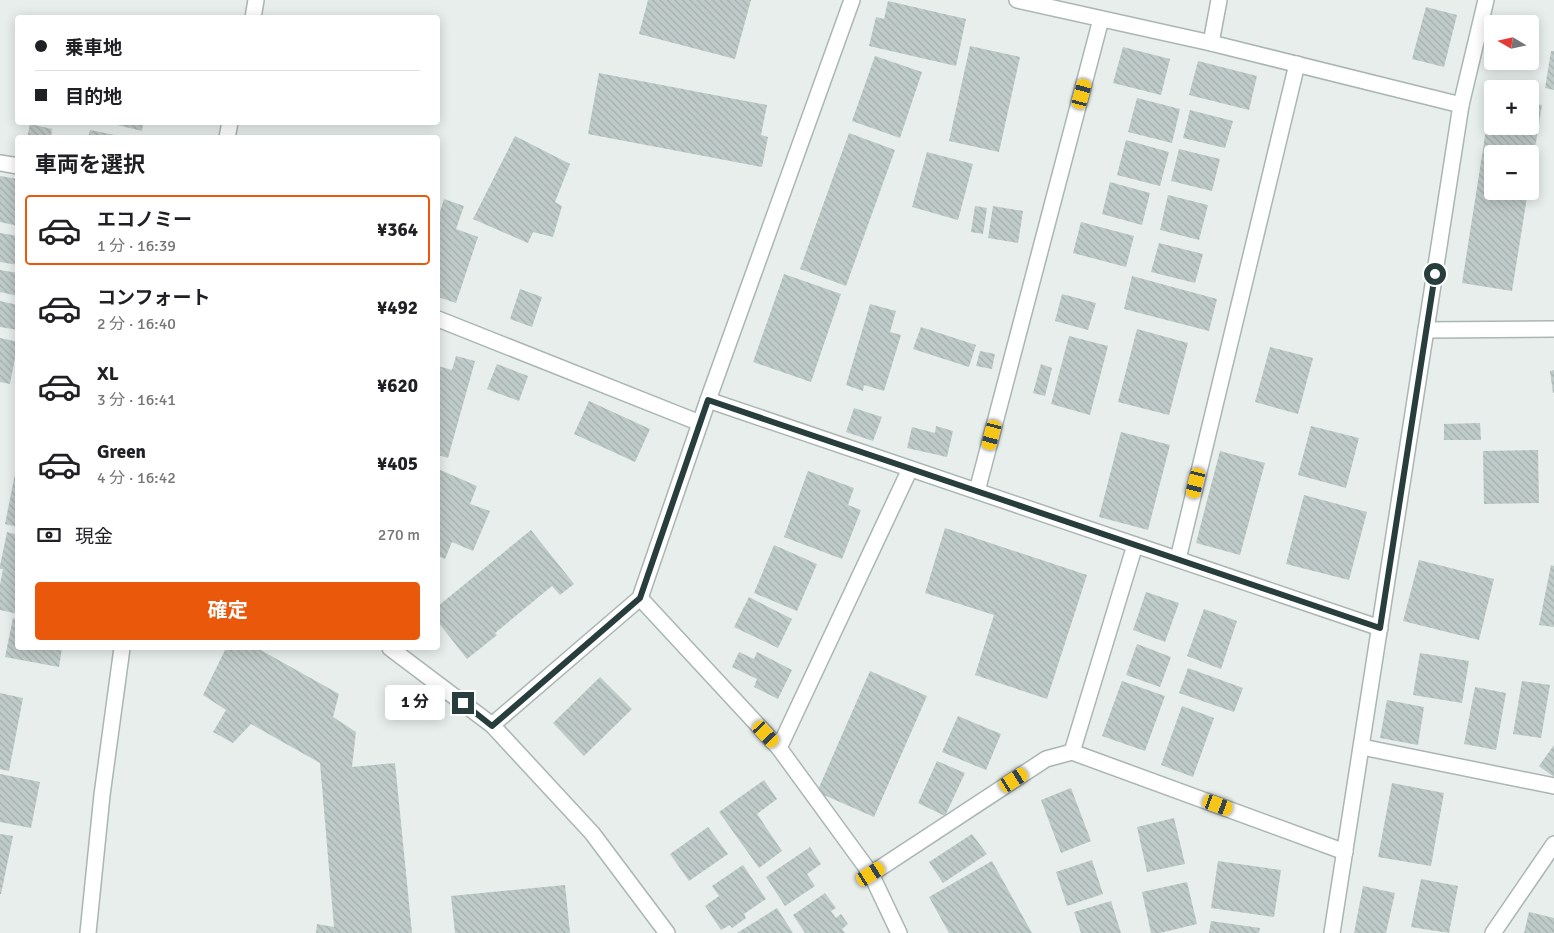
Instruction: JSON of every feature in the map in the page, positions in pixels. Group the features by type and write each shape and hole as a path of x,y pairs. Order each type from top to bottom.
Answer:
{"street":[{"path":"254,15 256,0"},
{"path":"492,726 640,598 708,400 852,0"},
{"path":"1018,0 1211,43 1461,105"},
{"path":"1211,43 1219,0"},
{"path":"1332,933 1461,105 1486,0"},
{"path":"978,491 1102,19"},
{"path":"1178,559 1297,64"},
{"path":"0,163 15,166"},
{"path":"440,320 700,423"},
{"path":"1426,330 1554,329"},
{"path":"708,400 1380,628"},
{"path":"779,748 910,468"},
{"path":"1072,752 1135,545"},
{"path":"640,598 779,748 871,874 899,933"},
{"path":"88,933 102,795 122,650"},
{"path":"393,650 492,726 592,832 667,933"},
{"path":"1362,748 1554,786"},
{"path":"871,874 1046,759 1072,752 1345,852"},
{"path":"1493,933 1554,844"}],"building":[{"path":"648,0 751,0 735,59 639,34"},
{"path":"888,1 966,19 956,66 869,46 876,17 884,19"},
{"path":"1426,7 1457,15 1444,67 1412,59"},
{"path":"970,46 1020,57 999,152 949,141"},
{"path":"1123,47 1170,59 1161,95 1113,83"},
{"path":"1551,51 1554,51 1554,90 1545,88"},
{"path":"875,56 922,72 900,138 852,121"},
{"path":"1198,61 1257,76 1249,110 1189,95"},
{"path":"599,73 767,105 761,135 768,137 762,167 588,134"},
{"path":"1137,98 1180,109 1172,143 1128,132"},
{"path":"1539,104 1542,105 1539,124"},
{"path":"1190,110 1233,121 1225,148 1183,138"},
{"path":"30,125 52,129 51,135 28,135"},
{"path":"117,125 143,125 142,131"},
{"path":"90,130 114,135 89,135"},
{"path":"849,133 895,150 846,286 800,269"},
{"path":"1485,135 1537,135 1536,145 1484,145 1484,200 1527,200 1512,291 1462,283"},
{"path":"515,136 570,164 555,202 562,206 553,237 533,232 528,243 473,219"},
{"path":"1126,140 1169,152 1160,186 1117,175"},
{"path":"1179,149 1220,159 1212,191 1171,181"},
{"path":"927,152 973,164 958,220 912,207"},
{"path":"0,176 15,178 15,225 0,222"},
{"path":"1110,182 1150,193 1142,225 1102,214"},
{"path":"1168,195 1208,205 1199,240 1160,230"},
{"path":"444,199 464,206 456,229 478,237 456,303 440,298 440,212"},
{"path":"975,206 987,208 983,234 971,232"},
{"path":"993,206 1023,211 1018,243 988,238"},
{"path":"1081,222 1134,236 1126,267 1073,253"},
{"path":"0,233 15,236 15,264 0,262"},
{"path":"1159,243 1203,254 1195,283 1151,272"},
{"path":"0,270 15,272 15,295 0,292"},
{"path":"784,274 841,294 811,382 753,362"},
{"path":"1132,276 1217,299 1209,331 1124,309"},
{"path":"520,289 542,297 532,327 510,319"},
{"path":"1062,294 1096,303 1088,330 1055,321"},
{"path":"0,301 15,304 15,330 0,327"},
{"path":"870,304 896,311 890,332 901,335 884,391 864,385 863,391 846,385"},
{"path":"921,327 976,345 969,367 913,349"},
{"path":"1137,329 1188,343 1169,415 1118,402"},
{"path":"1069,336 1108,346 1090,415 1051,404"},
{"path":"0,338 15,341 15,358 10,384 0,382"},
{"path":"1270,347 1313,358 1298,414 1255,402"},
{"path":"980,351 995,354 992,369 976,366"},
{"path":"456,356 475,361 448,458 440,456 440,367 452,370"},
{"path":"497,364 528,376 519,401 487,389"},
{"path":"1041,364 1052,368 1045,396 1033,393"},
{"path":"1554,370 1554,393 1553,393 1550,371"},
{"path":"589,401 650,429 635,462 574,434"},
{"path":"854,408 882,417 873,441 846,432"},
{"path":"1480,423 1481,440 1444,440 1444,424"},
{"path":"936,426 953,431 947,457 907,448 912,427 935,433"},
{"path":"1311,426 1359,438 1346,488 1298,475"},
{"path":"1121,432 1170,445 1148,530 1099,517"},
{"path":"1538,450 1539,503 1484,504 1483,451"},
{"path":"1220,451 1265,463 1240,555 1196,543"},
{"path":"440,470 477,486 470,504 490,511 473,551 452,542 445,559 440,557"},
{"path":"808,471 854,488 848,505 861,510 842,559 784,537"},
{"path":"15,474 15,526 5,524"},
{"path":"1304,495 1367,512 1349,580 1286,564"},
{"path":"945,528 1087,575 1047,699 975,675 994,615 925,593"},
{"path":"531,530 574,584 560,595 552,586 467,659 440,625 440,604"},
{"path":"7,532 15,534 15,613 0,610 0,585 3,569 0,569"},
{"path":"774,545 817,564 797,611 754,593"},
{"path":"1419,560 1494,579 1479,640 1403,621"},
{"path":"1551,565 1554,566 1554,627 1539,625"},
{"path":"1146,592 1179,603 1165,642 1133,630"},
{"path":"749,597 792,619 778,648 734,627"},
{"path":"1204,609 1237,621 1221,669 1187,656"},
{"path":"13,618 15,618 15,650 62,650 59,667 5,657"},
{"path":"1137,644 1171,657 1160,687 1126,675"},
{"path":"225,650 261,650 339,694 333,717 356,732 352,767 395,763 412,933 316,933 317,924 334,927 320,763 251,724 233,743 213,732 226,710 203,695"},
{"path":"739,652 754,659 757,652 792,670 778,699 754,687 757,679 732,667"},
{"path":"1420,653 1469,661 1462,703 1413,695"},
{"path":"1188,668 1243,688 1234,712 1179,693"},
{"path":"870,671 927,696 874,817 817,792"},
{"path":"600,677 632,709 584,756 553,723"},
{"path":"1122,681 1165,696 1145,751 1102,736"},
{"path":"1522,681 1550,685 1541,738 1513,734"},
{"path":"1475,687 1506,693 1496,750 1464,744"},
{"path":"0,693 23,698 9,771 0,769"},
{"path":"1387,700 1424,707 1418,745 1380,738"},
{"path":"1182,706 1214,718 1193,777 1161,765"},
{"path":"958,716 1001,734 986,770 942,752"},
{"path":"1554,745 1554,777 1539,766"},
{"path":"937,761 965,773 945,816 918,803"},
{"path":"0,774 40,782 31,828 0,822"},
{"path":"764,780 777,799 757,814 782,851 759,868 719,812"},
{"path":"1392,783 1444,793 1431,866 1378,857"},
{"path":"1071,788 1091,841 1061,853 1041,800"},
{"path":"1174,818 1185,864 1147,872 1137,827"},
{"path":"708,827 728,854 689,881 670,854"},
{"path":"0,834 13,836 1,894 0,894"},
{"path":"972,834 987,854 943,883 929,862"},
{"path":"810,847 821,864 807,874 815,886 785,906 766,877"},
{"path":"1092,860 1103,894 1067,906 1056,872"},
{"path":"992,861 1032,933 949,933 929,897"},
{"path":"1218,861 1281,870 1274,917 1211,908"},
{"path":"743,865 766,899 744,914 746,918 732,928 730,925 721,930 705,906 719,896 712,886"},
{"path":"1421,879 1458,886 1449,933 1411,927"},
{"path":"1187,882 1197,924 1160,933 1151,933 1142,892"},
{"path":"565,885 570,933 455,933 451,896"},
{"path":"1363,886 1395,893 1386,933 1354,933"},
{"path":"825,893 836,908 831,911 836,918 841,914 848,924 842,929 845,933 805,933 793,915"},
{"path":"1111,901 1121,933 1081,933 1074,912"},
{"path":"777,908 793,933 737,933"},
{"path":"1529,912 1554,918 1554,933 1524,933"},
{"path":"1211,921 1260,928 1259,933 1209,933"}],"route":[{"path":"463,703 492,726 640,598 708,400 1380,628 1435,274"}]}
